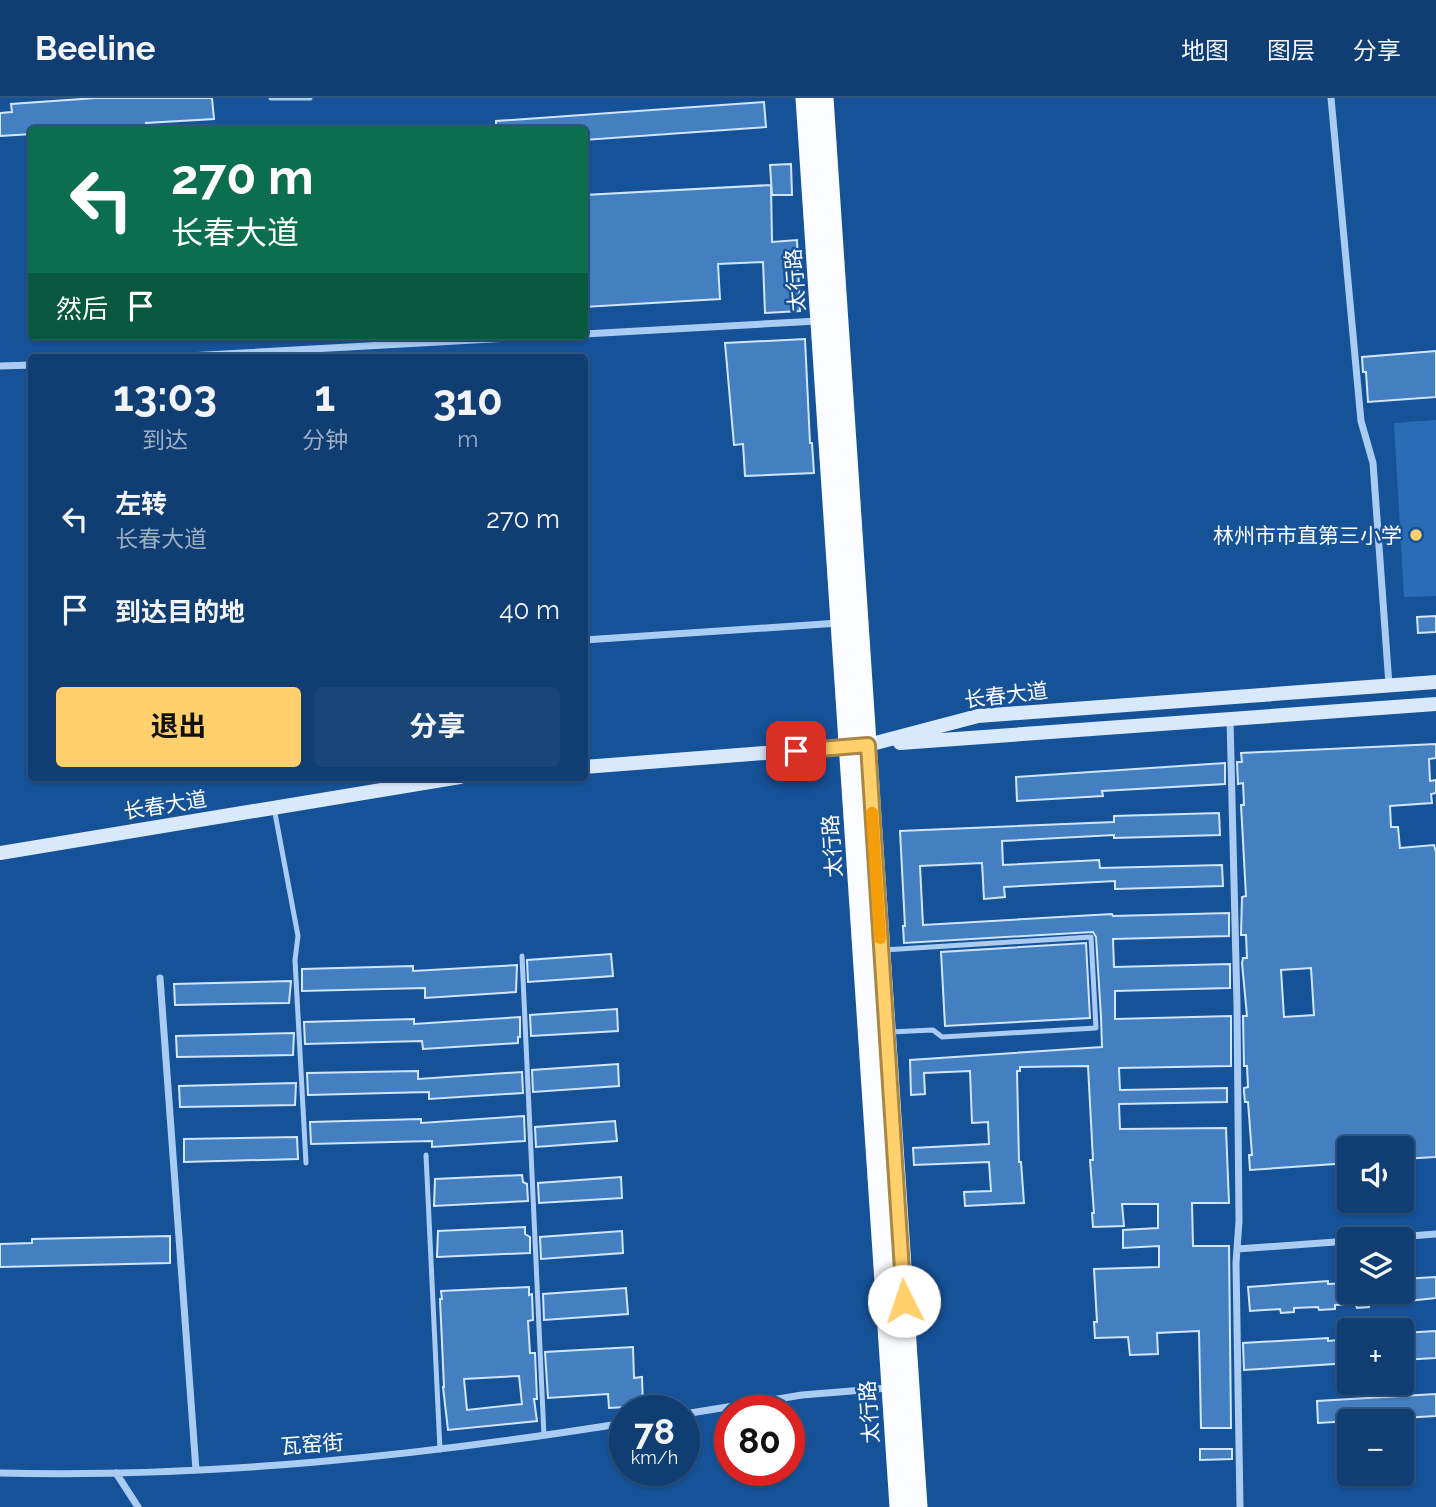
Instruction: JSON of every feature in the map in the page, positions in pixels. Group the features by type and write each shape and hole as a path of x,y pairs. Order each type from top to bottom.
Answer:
{"highway":[{"name":"太行路","path":"805,98 840,622 858,746 881,950 918,1507"},
{"name":"太行路","path":"824,98 890,1388 899,1507"}],"main road":[{"name":"长春大道","path":"588,766 858,746 978,716 1436,682"},
{"path":"858,746 1436,704"},
{"name":"长春大道","path":"0,853 436,781"}],"street":[{"path":"1331,98 1361,421 1373,463 1389,685"},
{"path":"588,334 820,321"},
{"path":"224,354 476,340"},
{"path":"0,366 28,365"},
{"path":"588,640 840,622"},
{"path":"1230,719 1237,1004 1240,1507"},
{"path":"160,978 196,1470"},
{"path":"1414,1236 1436,1234"},
{"path":"1237,1249 1337,1242"},
{"path":"700,1411 802,1395 890,1388"},
{"name":"瓦窑街","path":"0,1473 196,1470 440,1450 609,1426"},
{"path":"116,1473 138,1507"}],"lane":[{"path":"271,98 310,98"},
{"path":"274,808 298,936 295,960 306,1163"},
{"path":"881,950 1091,937 1097,1028 942,1037 933,1030 886,1032"},
{"path":"522,956 544,1436"},
{"path":"426,1155 440,1450"}],"shaded area":[{"name":"林州市市直第三小学","path":"1436,420 1436,596 1404,597 1394,423"}],"building":[{"path":"96,98 212,98 214,119 146,123 147,126 28,126 28,134 0,136 0,113 12,112 11,104"},
{"path":"764,102 766,127 588,140 588,126 496,126 496,121"},
{"path":"791,164 792,195 772,195 770,165"},
{"path":"771,185 772,242 797,240 800,311 765,313 763,262 718,264 720,299 588,307 588,195"},
{"path":"805,339 814,473 745,476 743,444 734,445 725,343"},
{"path":"1436,351 1436,397 1368,402 1362,357"},
{"path":"1436,616 1436,632 1418,633 1417,617"},
{"path":"1436,744 1436,758 1429,759 1430,781 1436,780 1436,793 1431,794 1432,803 1390,806 1391,827 1398,827 1400,848 1434,845 1436,852 1436,1157 1414,1158 1414,1136 1337,1136 1337,1164 1250,1170 1249,1155 1252,1155 1248,1102 1245,1102 1244,1092 1244,1088 1248,1087 1247,1066 1244,1066 1243,1016 1247,1016 1242,963 1243,958 1247,958 1246,935 1241,935 1242,897 1246,896 1241,805 1244,805 1243,783 1238,784 1237,762 1242,762 1241,753","holes":["1311,968 1314,1015 1284,1017 1281,970"]},
{"path":"1225,763 1225,784 1102,791 1103,796 1017,801 1016,777"},
{"path":"1219,813 1220,835 1114,838 1114,835 1002,841 1003,865 1099,860 1100,868 1222,865 1223,886 1115,889 1115,881 1004,887 1005,897 984,899 982,863 920,866 923,925 1112,914 1229,913 1229,936 1113,939 1114,967 1230,964 1230,988 1115,991 1115,1019 1231,1016 1231,1066 1119,1068 1120,1090 1227,1088 1227,1102 1119,1104 1120,1129 1226,1128 1229,1203 1192,1203 1193,1246 1229,1246 1231,1428 1201,1428 1199,1331 1157,1333 1158,1354 1130,1355 1128,1337 1095,1338 1094,1322 1097,1322 1094,1269 1159,1267 1159,1246 1123,1248 1123,1230 1158,1228 1158,1204 1122,1204 1124,1226 1093,1227 1088,1066 1020,1067 1020,1071 1017,1071 1019,1162 1024,1203 965,1206 964,1192 991,1191 989,1162 914,1165 913,1148 989,1144 988,1122 972,1123 970,1071 924,1073 925,1094 911,1095 910,1060 1102,1047 1101,1017 1096,937 1093,932 904,943 900,831 1114,822 1114,816"},
{"path":"1086,943 1090,1018 945,1026 941,952"},
{"path":"611,954 613,976 528,982 527,960"},
{"path":"517,965 516,992 425,998 425,988 302,991 302,969 413,966 413,971"},
{"path":"291,981 289,1003 175,1005 174,984"},
{"path":"617,1009 618,1031 531,1036 530,1015"},
{"path":"520,1017 518,1043 423,1049 422,1041 305,1044 304,1022 414,1019 414,1024"},
{"path":"294,1033 293,1055 177,1057 176,1036"},
{"path":"618,1064 619,1086 533,1092 532,1070"},
{"path":"418,1071 418,1079 522,1072 523,1093 429,1099 429,1092 308,1095 307,1073"},
{"path":"296,1083 295,1105 180,1107 179,1086"},
{"path":"524,1116 525,1141 432,1147 432,1141 311,1144 310,1122 421,1119 421,1123"},
{"path":"615,1121 617,1141 536,1147 535,1127"},
{"path":"297,1137 298,1159 184,1162 184,1139"},
{"path":"522,1175 523,1182 527,1184 528,1201 434,1206 435,1179"},
{"path":"621,1177 622,1198 539,1203 538,1183"},
{"path":"525,1227 525,1234 530,1237 530,1253 437,1257 438,1231"},
{"path":"622,1231 623,1253 541,1259 540,1237"},
{"path":"170,1236 170,1263 0,1267 0,1244 32,1243 32,1239"},
{"path":"1436,1277 1436,1298 1414,1300 1414,1278"},
{"path":"1328,1281 1328,1284 1337,1284 1337,1304 1356,1304 1335,1305 1335,1309 1294,1308 1294,1312 1281,1313 1280,1309 1250,1311 1248,1287"},
{"path":"529,1287 529,1295 532,1294 533,1320 528,1321 530,1353 535,1353 537,1399 534,1399 537,1421 448,1430 443,1387 441,1291","holes":["519,1376 522,1404 467,1410 464,1379"]},
{"path":"626,1288 628,1314 544,1320 543,1294"},
{"path":"1356,1304 1369,1304 1369,1307 1357,1308"},
{"path":"1436,1331 1436,1358 1414,1359 1414,1332"},
{"path":"1328,1338 1328,1341 1337,1340 1337,1364 1244,1370 1243,1343"},
{"path":"633,1347 634,1378 642,1377 643,1395 609,1395 609,1408 608,1394 548,1398 545,1352"},
{"path":"1436,1394 1436,1416 1414,1417 1414,1409 1337,1409 1337,1422 1318,1423 1317,1401"},
{"path":"1200,1449 1232,1449 1232,1459 1200,1460"}],"slow traffic":[{"path":"872,813 880,938"}],"place":[{"name":"林州市市直第三小学","path":"1416,535"}],"route":[{"path":"796,751 868,745 904,1301"}]}
